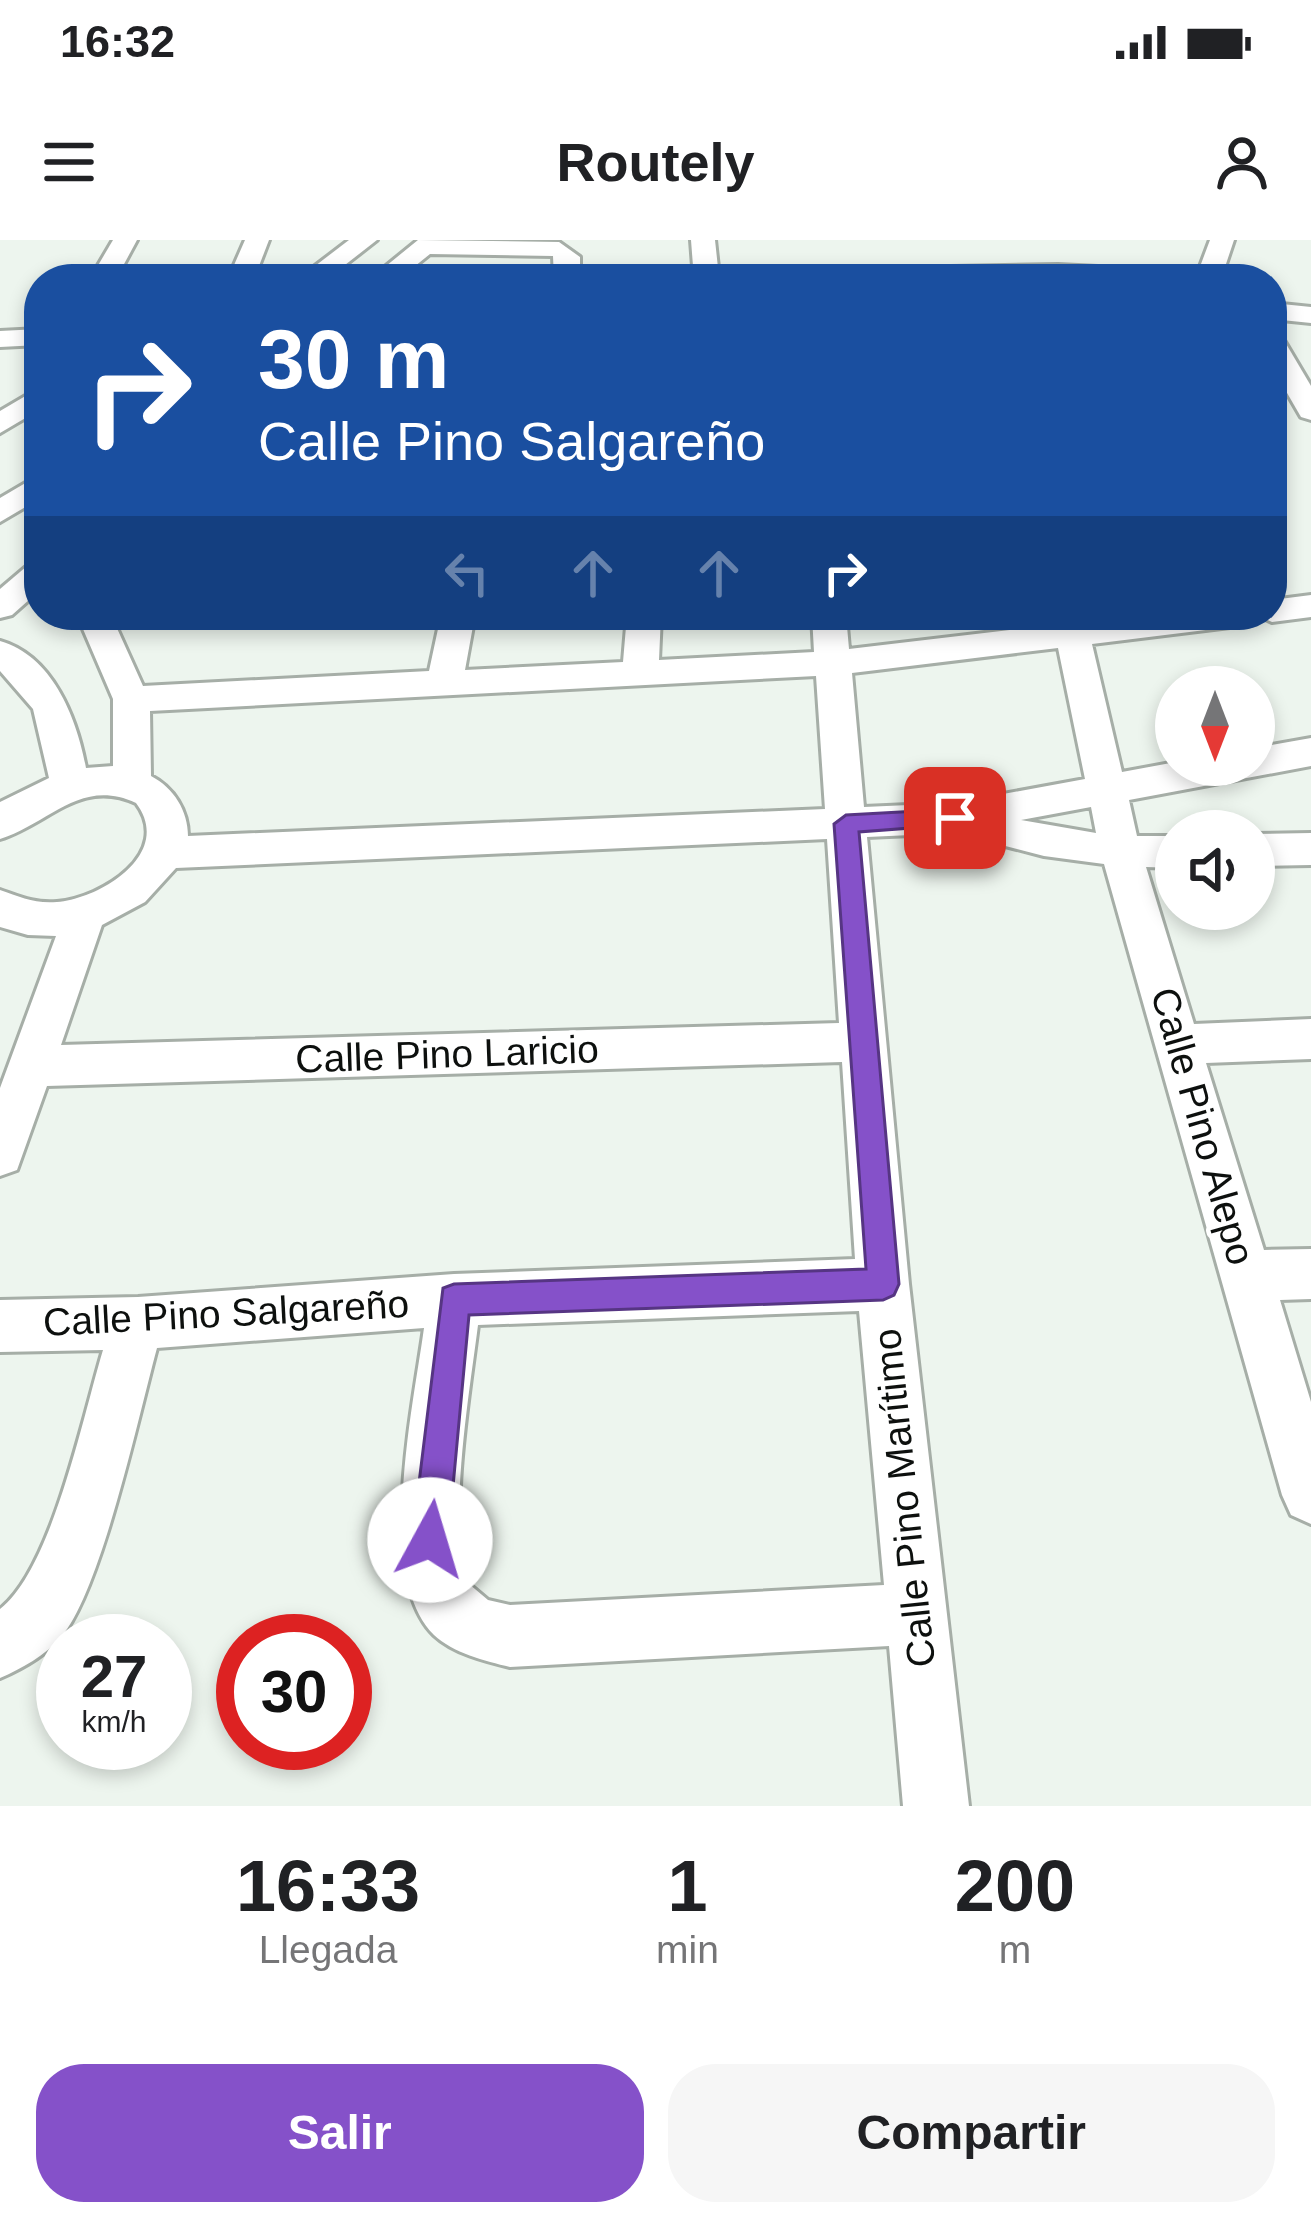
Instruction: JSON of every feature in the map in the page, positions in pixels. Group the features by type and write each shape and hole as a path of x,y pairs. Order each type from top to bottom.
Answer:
{"street":[{"path":"331,264 365,240"},
{"path":"402,264 428,243 559,249 568,257 568,264"},
{"path":"1287,369 1311,411"},
{"path":"0,607 24,586"},
{"path":"101,630 131,699 132,786"},
{"path":"445,681 455,630"},
{"path":"640,673 643,630"},
{"path":"131,699 640,673 831,639 997,630"},
{"name":"Calle Pino Alepo","path":"1072,630 1103,788 1311,1495"},
{"name":"Calle Pino Marítimo","path":"831,639 883,1284 936,1806"},
{"path":"0,653 21,667 49,702 63,732 69,784"},
{"path":"1275,758 1311,752"},
{"path":"163,853 955,818 1155,779"},
{"path":"0,824 41,794 69,784 102,781 132,786 152,796 164,812 168,831 163,853 134,890 85,914 28,919 2,914"},
{"path":"955,818 1004,833 1121,853 1155,852"},
{"path":"1275,850 1311,849"},
{"path":"0,1154 85,914"},
{"path":"1181,1044 1311,1039"},
{"name":"Calle Pino Laricio","path":"32,1066 862,1042"},
{"path":"1246,1276 1311,1274"},
{"name":"Calle Pino Salgareño","path":"0,1326 138,1322 454,1300 883,1284"},
{"path":"454,1300 430,1540 442,1597 470,1628 511,1636 914,1614"},
{"path":"0,1647 40,1615 65,1568 138,1322"}],"route":[{"path":"430,1540 454,1300 883,1284 846,824 955,818"}]}
